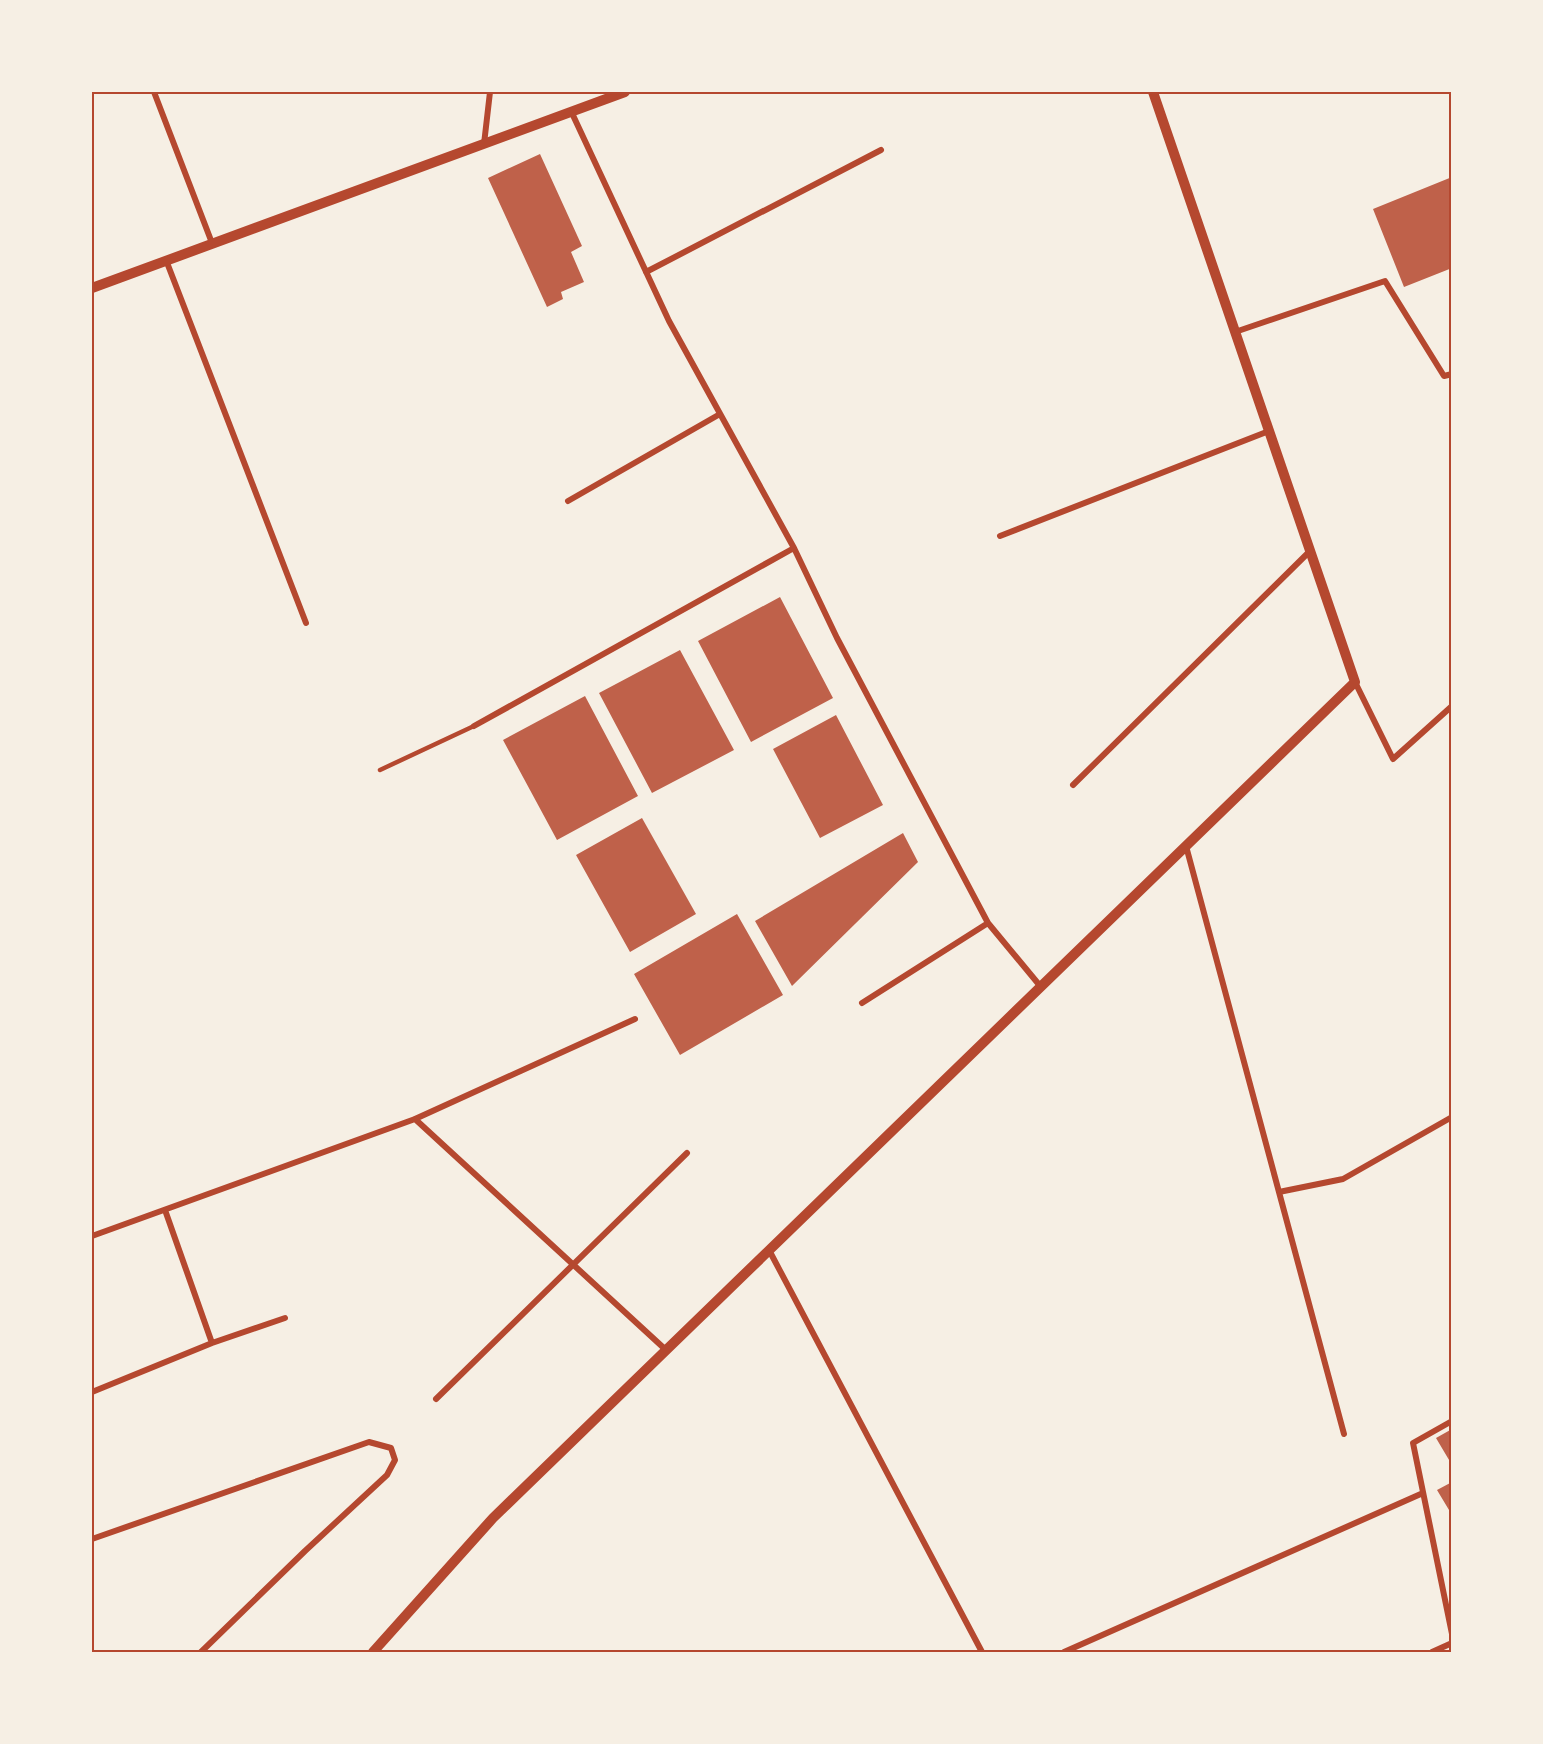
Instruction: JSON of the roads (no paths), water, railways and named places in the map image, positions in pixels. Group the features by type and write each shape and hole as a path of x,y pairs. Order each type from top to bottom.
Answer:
{"street":[{"path":"154,92 212,243"},
{"path":"484,144 490,92"},
{"path":"92,288 625,92"},
{"path":"1153,92 1355,682 1393,759 1452,706"},
{"path":"571,111 669,321 794,548 837,638 988,923 1041,987"},
{"path":"646,272 881,150"},
{"path":"166,260 306,623"},
{"path":"1235,332 1385,281 1444,376 1452,374"},
{"path":"568,501 720,414"},
{"path":"1000,536 1269,431"},
{"path":"474,726 794,548"},
{"path":"1073,785 1310,551"},
{"path":"373,1653 494,1518 1355,682"},
{"path":"1186,845 1344,1434"},
{"path":"862,1003 988,923"},
{"path":"92,1236 414,1119 635,1019"},
{"path":"1279,1192 1343,1179 1452,1117"},
{"path":"414,1119 666,1350"},
{"path":"436,1399 687,1153"},
{"path":"165,1210 212,1343"},
{"path":"769,1250 982,1653"},
{"path":"92,1392 212,1343 285,1318"},
{"path":"1452,1421 1413,1443 1452,1634"},
{"path":"92,1539 369,1442 391,1448 395,1460 387,1475 304,1551 201,1653"},
{"path":"1064,1653 1423,1493"},
{"path":"1432,1653 1452,1643"}],"lane":[{"path":"380,770 474,726"}]}
